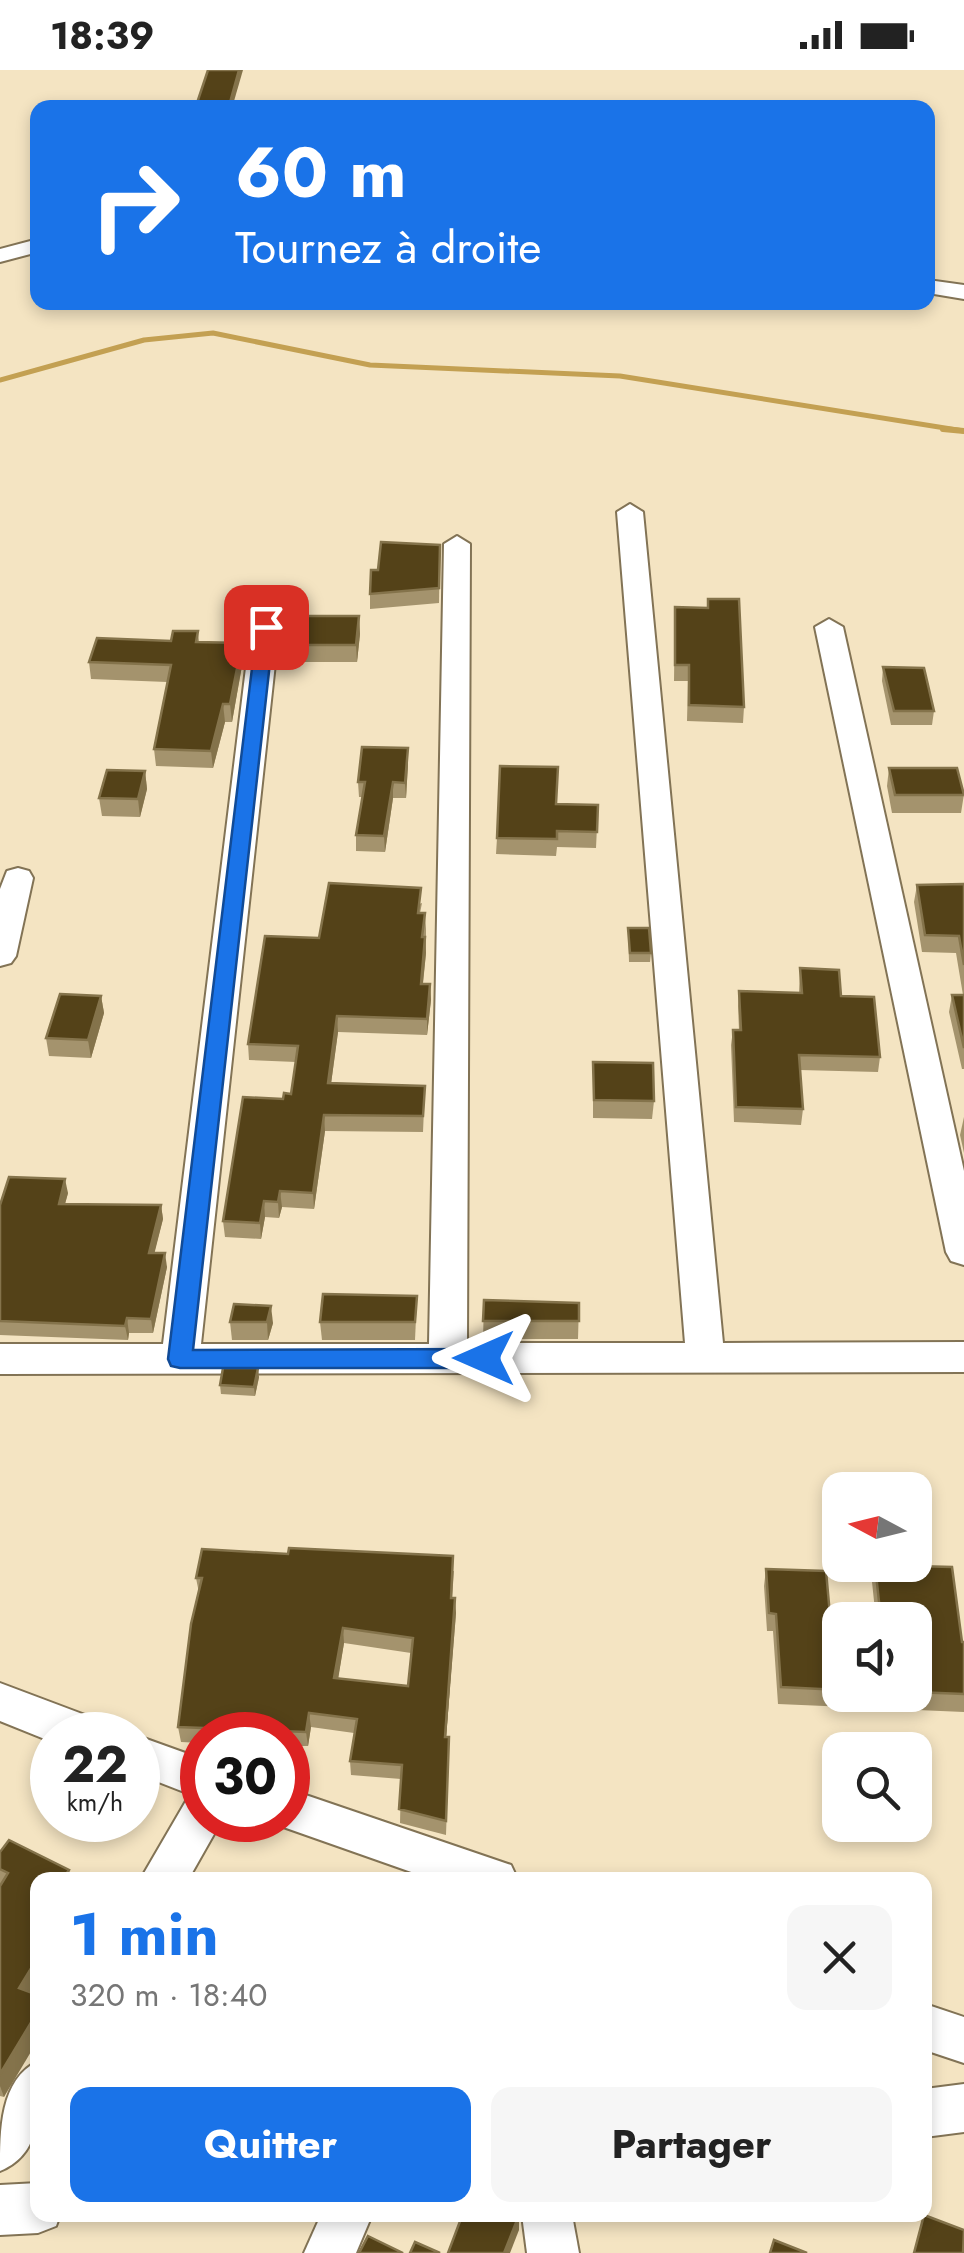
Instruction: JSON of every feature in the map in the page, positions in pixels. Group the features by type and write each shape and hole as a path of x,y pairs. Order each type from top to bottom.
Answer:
{"street":[{"path":"0,256 30,247"},
{"path":"935,288 964,292"},
{"path":"630,512 706,1358"},
{"path":"448,1358 457,544"},
{"path":"180,1359 266,627"},
{"path":"829,627 964,1252"},
{"path":"0,956 18,878"},
{"path":"0,1360 964,1357"},
{"path":"0,1702 30,1714"},
{"path":"310,1817 472,1872"},
{"path":"168,1872 186,1842"},
{"path":"932,2029 964,2040"},
{"path":"0,2146 30,2097"},
{"path":"932,2112 964,2108"},
{"path":"0,2210 30,2208"},
{"path":"330,2253 344,2222"},
{"path":"548,2222 553,2253"}],"building":[{"path":"208,70 239,70 231,100 198,100"},
{"path":"381,542 440,545 439,588 370,594 371,570 378,570"},
{"path":"708,599 739,599 744,707 689,705 689,665 675,665 675,607 708,608"},
{"path":"288,616 359,616 356,645 285,645"},
{"path":"173,631 198,631 196,642 242,643 230,704 223,704 211,751 154,749 171,665 89,662 97,638 171,641"},
{"path":"883,667 924,668 934,711 894,711"},
{"path":"362,747 408,748 405,783 393,782 384,836 356,835 365,782 358,782"},
{"path":"500,766 558,767 556,804 598,805 597,832 557,831 557,839 497,838"},
{"path":"889,768 957,768 964,795 895,795"},
{"path":"107,770 145,771 138,799 99,798"},
{"path":"329,883 421,888 418,913 425,913 425,937 421,984 430,984 427,1019 337,1016 328,1083 425,1086 423,1116 324,1115 313,1193 280,1191 278,1202 264,1201 260,1223 223,1221 243,1097 283,1099 284,1093 291,1094 298,1046 248,1044 265,936 319,938"},
{"path":"964,884 964,965 959,936 925,935 917,885"},
{"path":"628,928 649,928 651,953 630,953"},
{"path":"800,968 839,970 841,996 874,997 880,1057 799,1055 803,1109 736,1107 733,1030 741,1030 739,991 802,993"},
{"path":"60,994 101,996 88,1040 46,1038"},
{"path":"952,995 964,995 964,1048"},
{"path":"593,1062 653,1063 654,1101 594,1100"},
{"path":"9,1177 65,1179 59,1204 161,1205 149,1253 165,1253 151,1319 127,1318 125,1326 0,1321 0,1205"},
{"path":"323,1294 417,1296 415,1322 320,1322"},
{"path":"484,1300 579,1303 579,1321 483,1321"},
{"path":"234,1304 271,1306 267,1322 230,1322"},
{"path":"223,1368 258,1368 254,1387 220,1385"},
{"path":"289,1548 453,1556 451,1598 455,1598 445,1737 449,1737 446,1821 399,1809 402,1765 350,1761 357,1719 310,1712 180,1712 178,1727 191,1624 202,1578 196,1578 202,1549 288,1554","holes":["343,1628 413,1638 408,1686 334,1678"]},
{"path":"932,1566 952,1567 964,1642 964,1694 932,1693 932,1602 879,1602 877,1582 932,1582"},
{"path":"766,1569 822,1571 829,1602 822,1602 822,1689 781,1687 776,1614 769,1613"},
{"path":"9,1840 69,1870 30,1872 30,1970 19,1988 30,1992 30,2024 0,2074 0,1886 8,1873 0,1869 0,1852"},
{"path":"932,2218 964,2230 963,2253 914,2253 922,2222 932,2222"},
{"path":"460,2222 516,2222 504,2253 448,2253"},
{"path":"368,2236 403,2253 359,2253"},
{"path":"774,2240 807,2253 770,2253"},
{"path":"415,2242 440,2253 410,2253"}],"waterway":[{"path":"0,380 144,340 213,333 370,365 620,376 964,431 943,429"}],"route":[{"path":"266,627 180,1359 484,1358"}]}
